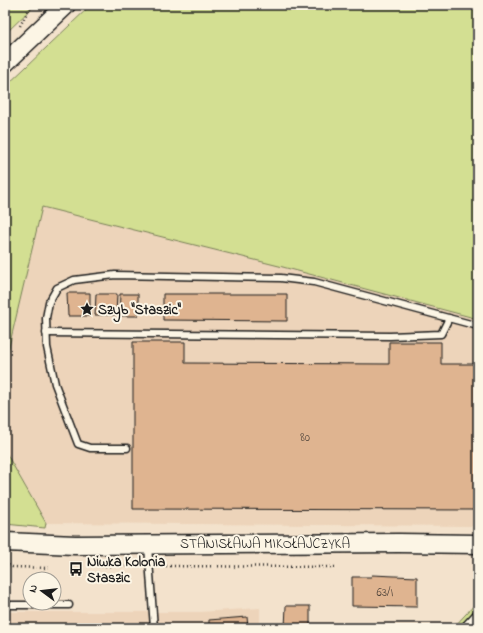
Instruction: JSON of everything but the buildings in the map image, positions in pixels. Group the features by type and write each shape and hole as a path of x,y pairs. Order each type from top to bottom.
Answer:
{"street":[{"path":"5,62 66,5"},
{"name":"STANISŁAWA MIKOŁAJCZYKA","path":"5,542 44,544 399,542 478,544"}],"lane":[{"path":"126,448 90,448 78,444 55,384 47,347 46,318 49,302 57,288 74,280 115,274 281,278 314,282 478,326"},
{"path":"46,333 390,336 441,334 449,318"},
{"path":"148,544 154,628"},
{"path":"5,605 69,606"},
{"path":"463,628 478,612"}],"path":[{"path":"17,30 31,5"},
{"path":"5,563 12,567 49,568"},
{"path":"97,566 337,567"}],"shaded area":[{"path":"42,207 279,266 478,319 478,526 46,523 5,451 5,364"},
{"path":"260,608 260,628 5,628 5,612 200,612"}],"green space":[{"path":"5,5 35,5 5,34"},
{"path":"91,5 478,5 478,319 279,266 42,207 5,364 5,87"},
{"path":"5,451 46,523 45,528 5,524"},
{"path":"478,601 478,628 453,628"}],"place":[{"name":"Szyb \"Staszic\"","path":"87,309"},
{"name":"Niwka Kolonia Staszic","path":"76,569"}]}
